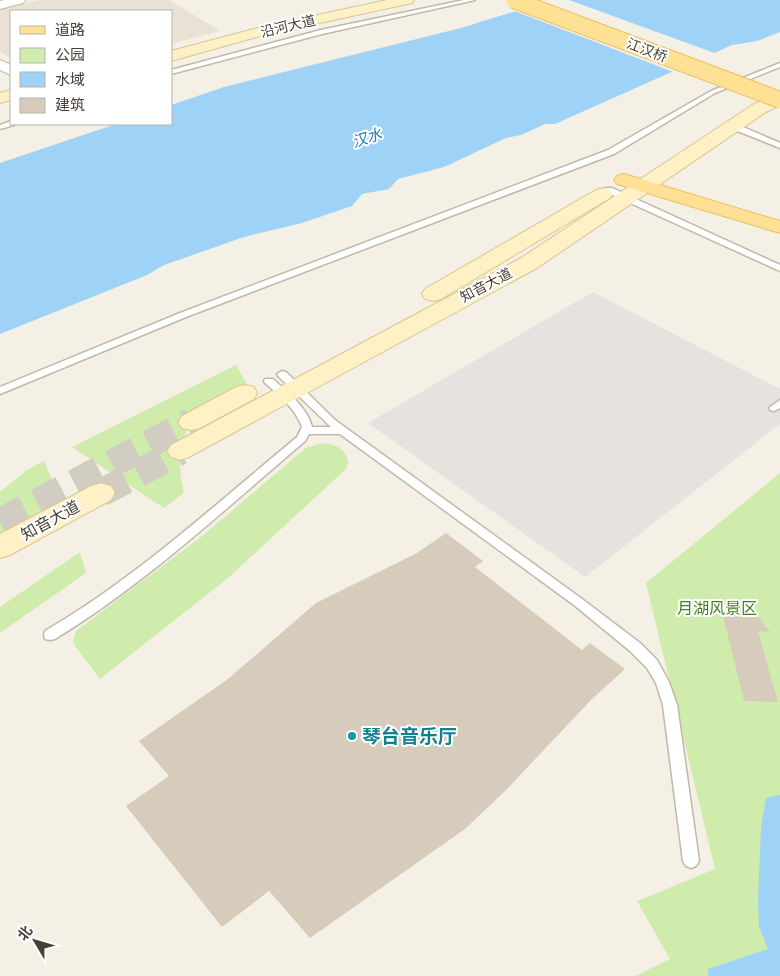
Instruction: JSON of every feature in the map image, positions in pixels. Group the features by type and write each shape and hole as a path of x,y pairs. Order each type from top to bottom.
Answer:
{"main road":[{"name":"沿河大道","path":"172,50 278,22 374,0"},
{"name":"沿河大道","path":"172,56 262,31 406,0"},
{"name":"江汉桥","path":"514,0 780,99"},
{"name":"江汉桥","path":"540,0 780,86"},
{"name":"知音大道","path":"191,422 282,384 529,263 742,102 780,86"},
{"name":"知音大道","path":"627,189 780,99"},
{"path":"627,189 780,227"},
{"name":"知音大道","path":"180,450 282,384"},
{"name":"知音大道","path":"0,547 101,492"}],"street":[{"path":"0,4 19,0"}],"lane":[{"path":"172,72 321,32 472,0"},
{"path":"0,391 183,315 611,152 713,92 780,65"},
{"path":"733,126 780,146"},
{"path":"627,189 780,268"},
{"path":"282,384 578,602 635,647 652,664 662,682 670,705 691,861"},
{"path":"50,635 100,603 182,539 301,439 306,431 306,422 282,384"},
{"path":"306,431 343,430"}],"shaded area":[{"path":"40,0 169,0 220,31 172,44 172,10 10,10 10,58 0,51 0,9"},
{"path":"593,292 780,389 780,424 585,577 368,423"}],"green space":[{"path":"236,365 247,384 213,404 190,425 180,453 184,493 164,508 72,447"},
{"path":"325,443 337,446 343,451 348,462 346,469 228,578 100,679 73,642 76,631 201,537 307,447"},
{"path":"44,461 62,503 0,536 0,492 27,470"},
{"name":"月湖风景区","path":"780,473 780,976 635,976 670,959 637,901 715,869 646,583"},
{"path":"80,552 86,573 0,633 0,607"}],"water":[{"name":"汉水","path":"551,0 780,0 780,32 757,41 732,45 555,124 545,124 521,135 506,138 444,167 398,179 389,189 362,194 352,206 302,223 244,237 164,265 147,275 0,334 0,163 113,125 172,125 172,105 224,87 461,28"},
{"path":"780,795 780,976 708,976 708,969 768,949 759,927 761,827 766,798"}],"pier":[{"path":"542,0 569,0 720,55 676,73 512,10"}],"building":[{"name":"琴台音乐厅","path":"446,533 483,561 475,567 582,650 590,643 625,669 591,700 506,790 465,829 310,938 269,891 222,927 126,806 169,776 139,741 228,679 316,603 417,553"},
{"path":"749,604 770,632 758,631 778,702 744,701 722,612"}],"tunnel":[{"path":"0,522 191,422"},
{"path":"101,493 180,451"}],"place":[{"name":"琴台音乐厅","path":"352,736"}]}
